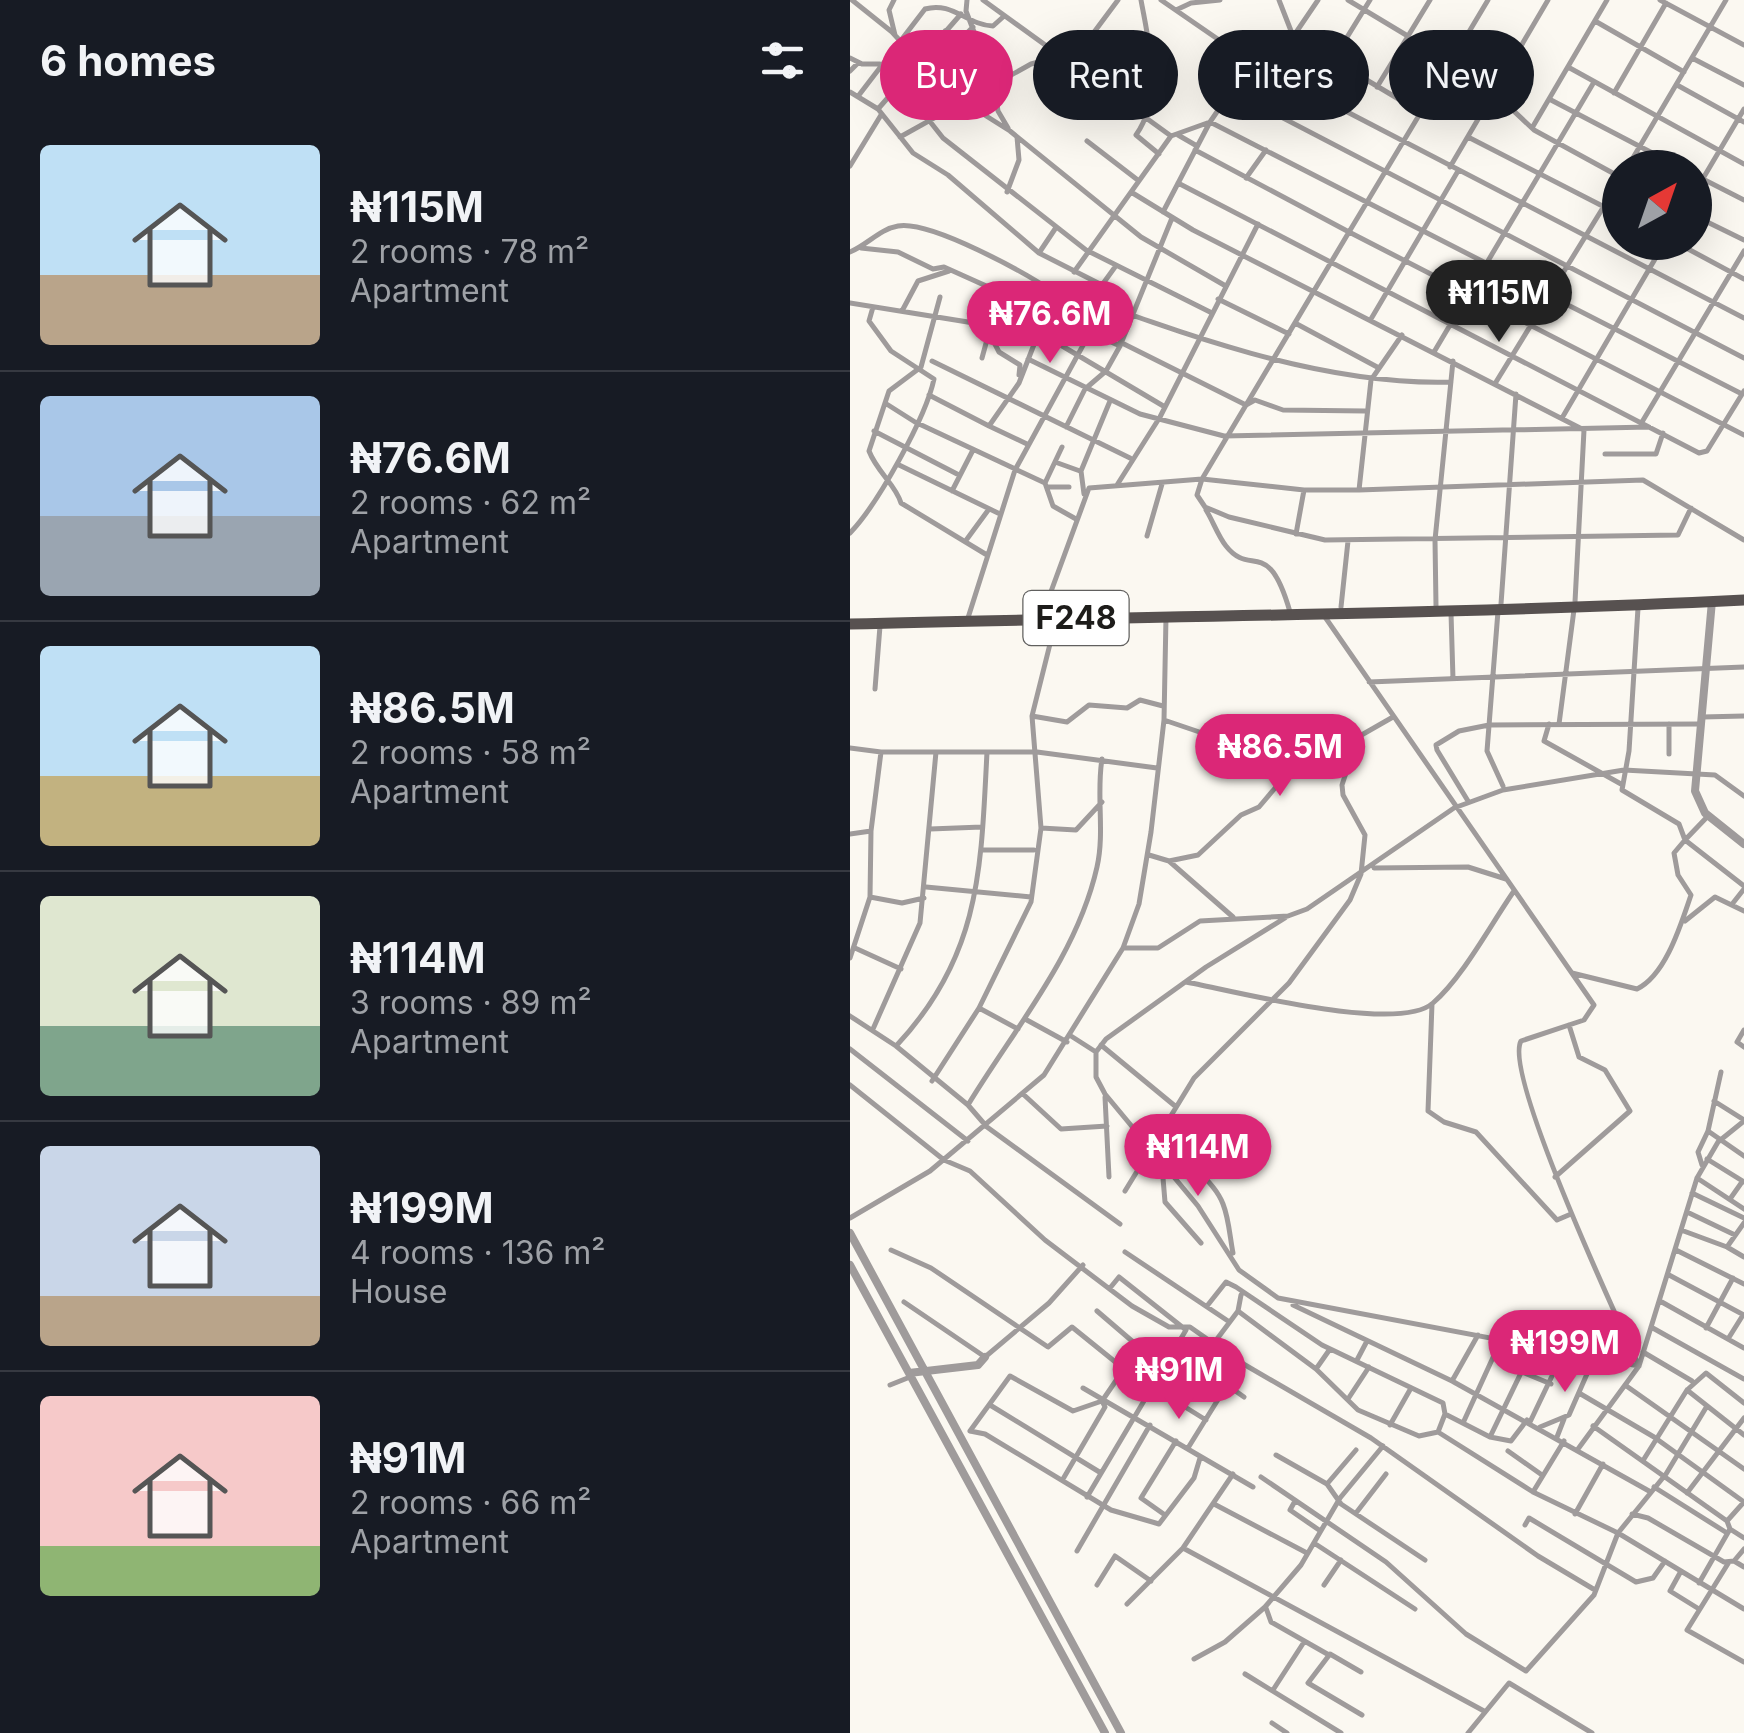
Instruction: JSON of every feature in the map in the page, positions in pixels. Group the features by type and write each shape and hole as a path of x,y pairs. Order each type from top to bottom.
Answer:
{"main road":[{"name":"F248","path":"1296,612 1341,607 1499,607 1744,597"},
{"name":"F248","path":"1574,605 1712,602 1744,597"},
{"name":"F248","path":"850,624 1166,614 1451,613 1499,607"}],"street":[{"path":"852,0 889,30"},
{"path":"894,0 890,10 896,30"},
{"path":"968,0 974,30"},
{"path":"983,0 1033,37"},
{"path":"1098,30 1118,0"},
{"path":"1141,0 1146,30"},
{"path":"1161,0 1205,30"},
{"path":"1176,10 1191,3 1220,0"},
{"path":"1279,0 1292,30"},
{"path":"1298,30 1318,0"},
{"path":"1348,0 1398,30"},
{"path":"1352,30 1370,0"},
{"path":"1412,30 1430,0"},
{"path":"1470,30 1488,0"},
{"path":"1530,30 1548,0"},
{"path":"1532,128 1607,0"},
{"path":"1638,150 1726,0"},
{"path":"1614,93 1663,2 1744,45"},
{"path":"904,30 924,9 944,6 993,26 1004,17"},
{"path":"946,30 961,14"},
{"path":"1595,21 1684,72"},
{"path":"970,30 973,27"},
{"path":"850,58 858,63 880,64"},
{"path":"1692,58 1744,85"},
{"path":"850,72 858,63"},
{"path":"858,96 880,64"},
{"path":"1377,87 1389,67"},
{"path":"1568,67 1744,164"},
{"path":"1369,82 1389,94"},
{"path":"1434,352 1594,82"},
{"path":"1676,85 1741,121"},
{"path":"850,92 880,112 850,166"},
{"path":"1549,99 1647,150"},
{"path":"1712,165 1741,121 1744,108"},
{"path":"887,120 913,153 948,176 1039,252 1102,285 1115,267"},
{"path":"900,136 926,120"},
{"path":"929,120 948,144 1055,229 1146,284 1212,313"},
{"path":"992,120 1112,214 1224,286"},
{"path":"1003,120 1010,131"},
{"path":"1146,120 1136,135 1159,154"},
{"path":"1152,120 1246,178 1744,435"},
{"path":"1287,120 1744,358"},
{"path":"1360,120 1744,318"},
{"path":"1296,612 1274,569 1226,546 1197,495 1202,479 1418,120"},
{"path":"1450,167 1478,120"},
{"path":"1524,120 1602,169"},
{"path":"1163,212 1210,122"},
{"path":"1074,272 1112,214 1174,135 1210,122 1742,397 1704,453 1178,183"},
{"path":"1007,192 1019,160 1018,137"},
{"path":"1468,137 1602,206"},
{"path":"1087,142 1139,181"},
{"path":"1019,160 1031,148"},
{"path":"1246,178 1266,150"},
{"path":"1371,320 1458,170"},
{"path":"1712,184 1744,200"},
{"path":"1131,192 1172,218 1584,430"},
{"path":"1495,383 1602,210"},
{"path":"1066,427 1085,390 1106,371 1120,344 1172,218"},
{"path":"1117,485 1166,407 1258,224"},
{"path":"1712,224 1744,240"},
{"path":"850,252 890,228 925,225 1022,272 1055,293"},
{"path":"1039,252 1055,229"},
{"path":"861,248 898,252 933,268 951,270 1184,373 1246,405"},
{"path":"1642,422 1744,250"},
{"path":"1562,418 1654,260"},
{"path":"1708,260 1744,279"},
{"path":"902,311 918,282 951,270"},
{"path":"991,287 978,312 999,352 1020,364 1019,383"},
{"path":"1048,335 1050,313 1059,288 1275,357 1371,380 1451,382"},
{"path":"940,297 922,367 890,390 869,450 884,482 898,494 901,503 967,539 987,555"},
{"path":"1218,299 1289,334"},
{"path":"850,303 1048,335 1166,407"},
{"path":"967,621 1015,470 1105,305"},
{"path":"850,533 862,523 897,464 915,422 926,410 934,378 882,343 869,320 873,306"},
{"path":"1295,323 1379,368"},
{"path":"982,358 991,325"},
{"path":"989,426 1019,383 1036,342 1048,335"},
{"path":"1359,490 1371,380 1402,335"},
{"path":"1028,359 1110,401 1230,435 1444,434 1652,427"},
{"path":"932,361 1044,418 1132,456 1126,470"},
{"path":"1436,606 1436,537 1453,362"},
{"path":"1503,786 1488,758 1516,394"},
{"path":"929,395 1028,444"},
{"path":"1246,405 1255,400 1283,410 1365,411"},
{"path":"1041,619 1085,489 1081,471 1110,401"},
{"path":"885,403 915,422 1047,485 1069,488"},
{"path":"1559,724 1574,605 1584,430"},
{"path":"874,431 959,475"},
{"path":"1605,454 1656,454 1663,433"},
{"path":"1062,447 1047,485 1053,506 1076,519"},
{"path":"952,491 974,450"},
{"path":"1055,462 1081,471"},
{"path":"897,464 1000,514"},
{"path":"1085,489 1202,479 1304,490 1648,480 1744,540"},
{"path":"1147,536 1162,484"},
{"path":"1296,534 1304,490"},
{"path":"1205,507 1296,534 1348,541 1678,535 1691,508"},
{"path":"967,539 989,509"},
{"path":"1341,607 1348,541"},
{"path":"1712,602 1697,799 1708,816 1744,844"},
{"path":"1638,605 1636,670 1622,790 1679,824 1685,840 1744,888 1733,903"},
{"path":"1451,613 1453,678"},
{"path":"850,1218 944,1160 1044,1075 1123,948 1140,904 1148,855 1164,720 1166,614"},
{"path":"1324,614 1454,808 1594,1005 1593,1013 1520,1041 1516,1050 1555,1177 1639,1366"},
{"path":"933,1079 980,1008 1032,897 1034,850 1041,828 1032,716 1057,619"},
{"path":"875,689 880,623"},
{"path":"1368,682 1744,667"},
{"path":"1032,716 1067,722 1089,705 1128,708 1140,700 1165,706"},
{"path":"1468,801 1436,745 1460,731 1490,724 1669,724 1744,716"},
{"path":"1169,861 1198,855 1241,815 1259,807 1281,782 1393,717"},
{"path":"1164,720 1220,739 1281,782"},
{"path":"1550,724 1544,741 1622,785"},
{"path":"1669,724 1669,754"},
{"path":"1125,1192 1194,1078 1275,998 1336,926 1360,874 1365,834 1343,795 1342,784 1358,736"},
{"path":"850,748 881,752 1036,752 1157,768"},
{"path":"850,958 870,897 870,831 881,752"},
{"path":"872,1029 918,933 926,887 936,752"},
{"path":"896,1046 924,1016 948,978 977,893 986,752"},
{"path":"968,1105 1063,955 1095,876 1103,799 1099,779 1102,760"},
{"path":"1234,1256 1105,1094 1096,1076 1096,1052 1101,1045 1186,982 1371,868 1468,801 1598,772 1624,770 1722,777 1744,796"},
{"path":"1041,828 1076,830 1103,799"},
{"path":"1572,974 1643,987 1681,924 1691,895 1678,875 1674,853 1708,816"},
{"path":"930,830 983,828"},
{"path":"850,834 870,831"},
{"path":"982,850 1034,850"},
{"path":"1148,855 1169,861 1233,917"},
{"path":"1371,868 1468,868 1506,880"},
{"path":"926,887 1032,897"},
{"path":"1186,982 1361,1015 1409,1014 1432,1004 1514,891"},
{"path":"870,897 902,903 924,898"},
{"path":"1681,924 1715,897 1744,912"},
{"path":"1123,948 1158,948 1200,921 1288,916"},
{"path":"855,948 901,969"},
{"path":"1432,1004 1428,1111 1444,1122 1476,1132 1557,1220 1571,1214"},
{"path":"980,1008 1018,1029"},
{"path":"850,1016 896,1046 968,1105 987,1127 1120,1224"},
{"path":"1025,1018 1096,1052"},
{"path":"1555,1177 1630,1111 1605,1070 1579,1057 1569,1025"},
{"path":"1744,1030 1734,1040 1744,1047"},
{"path":"1101,1045 1175,1106"},
{"path":"850,1049 968,1142"},
{"path":"1702,1167 1698,1152 1708,1131 1721,1072"},
{"path":"850,1085 944,1160 970,1171 1045,1240 1110,1288 1168,1327 1186,1330"},
{"path":"1022,1094 1068,1132 1107,1126"},
{"path":"1105,1094 1109,1177"},
{"path":"1578,1449 1639,1366 1697,1178 1721,1140 1743,1123 1714,1102"},
{"path":"1708,1131 1744,1156"},
{"path":"1157,1143 1175,1152 1223,1203 1239,1270 1290,1303 1480,1395 1744,1538"},
{"path":"1707,1159 1744,1181 1730,1199"},
{"path":"1162,1166 1165,1202 1201,1243"},
{"path":"1697,1178 1730,1199 1742,1221"},
{"path":"1692,1193 1742,1221"},
{"path":"1687,1212 1742,1221"},
{"path":"1727,1247 1742,1221"},
{"path":"1681,1230 1744,1257"},
{"path":"850,1233 1121,1733"},
{"path":"891,1250 931,1268 1048,1347 1072,1326 1151,1388 1206,1420"},
{"path":"1676,1250 1744,1284"},
{"path":"1125,1252 1228,1321"},
{"path":"850,1265 1105,1733"},
{"path":"890,1385 910,1375 978,1366 1023,1327 1083,1265"},
{"path":"1670,1275 1744,1314 1728,1340"},
{"path":"1110,1288 1119,1277 1186,1330"},
{"path":"1706,1328 1732,1278"},
{"path":"1207,1306 1226,1282 1330,1348 1443,1403 1445,1414 1438,1432"},
{"path":"1214,1343 1238,1311 1241,1295"},
{"path":"1660,1301 1744,1348"},
{"path":"904,1302 985,1357"},
{"path":"1290,1303 1639,1366"},
{"path":"960,1436 970,1431 1010,1376 1073,1410 1102,1401 1139,1344 1097,1311"},
{"path":"1238,1311 1316,1369 1358,1410 1419,1436 1438,1432 1533,1492 1618,1533 1743,1607"},
{"path":"1087,1497 1190,1327 1383,1446 1538,1556 1595,1590"},
{"path":"1652,1327 1744,1379"},
{"path":"1452,1381 1478,1335"},
{"path":"1464,1424 1501,1340"},
{"path":"1357,1361 1367,1341"},
{"path":"1490,1437 1534,1346"},
{"path":"1316,1369 1330,1348"},
{"path":"1445,1414 1490,1437 1513,1440 1551,1384 1564,1352"},
{"path":"1644,1352 1692,1381"},
{"path":"1533,1492 1594,1358"},
{"path":"1348,1399 1369,1367"},
{"path":"1522,1372 1551,1384"},
{"path":"1644,1459 1692,1381 1706,1373 1744,1403"},
{"path":"1188,1448 1227,1385 1244,1398"},
{"path":"1626,1385 1744,1469"},
{"path":"1390,1425 1412,1387"},
{"path":"1083,1388 1253,1488"},
{"path":"1687,1390 1744,1435"},
{"path":"1579,1393 1607,1406 1744,1502 1727,1521 1728,1531 1700,1583"},
{"path":"1062,1480 1105,1407 1102,1401"},
{"path":"990,1406 1101,1474"},
{"path":"1261,1477 1386,1562 1466,1634 1526,1671 1595,1590 1618,1533 1666,1474 1707,1406"},
{"path":"1688,1493 1744,1418"},
{"path":"1540,1427 1564,1419"},
{"path":"1077,1551 1150,1425"},
{"path":"1593,1426 1666,1474 1727,1521"},
{"path":"1342,1437 1352,1429"},
{"path":"970,1431 985,1434 1087,1497 1159,1524 1194,1478 1200,1458"},
{"path":"1165,1515 1141,1498 1176,1441"},
{"path":"1194,1659 1225,1642 1266,1608 1307,1553 1340,1498 1383,1446"},
{"path":"1327,1484 1356,1450"},
{"path":"1508,1451 1543,1476"},
{"path":"1276,1455 1327,1484 1356,1513 1425,1560"},
{"path":"959,1465 972,1458"},
{"path":"1575,1514 1603,1464"},
{"path":"1127,1604 1183,1548 1234,1474"},
{"path":"1356,1513 1386,1474"},
{"path":"1295,1500 1290,1510 1319,1530"},
{"path":"1214,1504 1307,1553"},
{"path":"1631,1514 1648,1518 1714,1557 1744,1567"},
{"path":"1525,1524 1529,1518 1636,1582 1646,1582 1665,1562"},
{"path":"1314,1542 1414,1609"},
{"path":"1570,1555 1574,1546"},
{"path":"1183,1548 1217,1570 1274,1594 1334,1632 1484,1711"},
{"path":"1744,1549 1731,1562 1688,1630 1744,1662"},
{"path":"1097,1585 1115,1556 1151,1581"},
{"path":"1324,1585 1340,1560"},
{"path":"1681,1571 1670,1591 1699,1609"},
{"path":"1266,1608 1271,1622 1361,1672"},
{"path":"1273,1690 1304,1642"},
{"path":"1329,1655 1308,1682 1362,1715"},
{"path":"1245,1674 1340,1733"},
{"path":"1468,1733 1510,1684 1592,1733"},
{"path":"1272,1724 1287,1733"}]}
